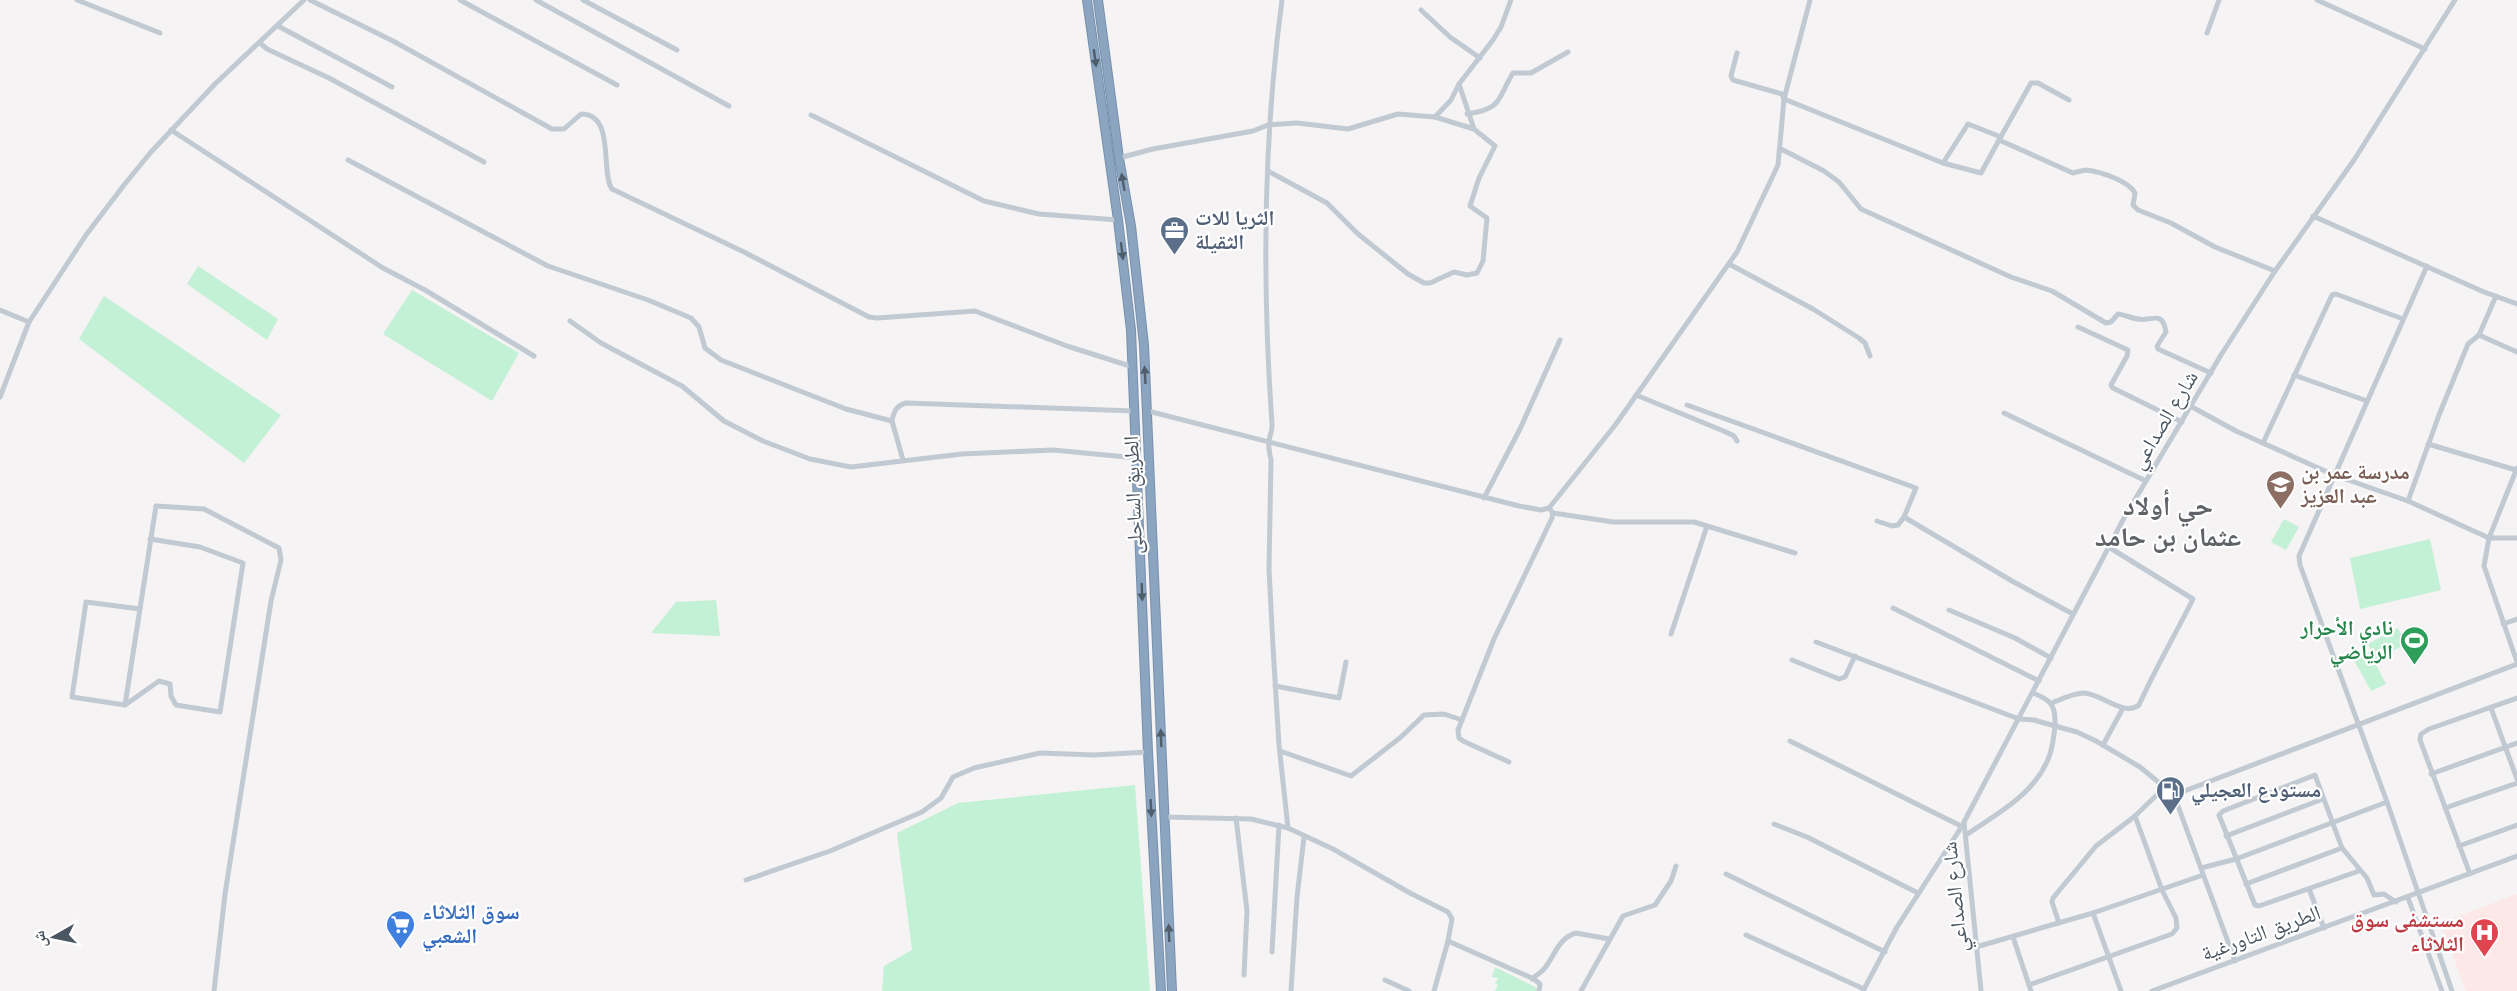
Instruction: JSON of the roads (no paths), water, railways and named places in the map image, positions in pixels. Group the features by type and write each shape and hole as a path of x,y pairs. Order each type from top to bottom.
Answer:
{"highway":[{"name":"الطريق الساحلى","path":"1087,0 1128,296 1161,991"},
{"name":"الطريق الساحلى","path":"1098,0 1119,158 1131,226 1148,411 1172,991"},
{"path":"1140,549 1154,548"}],"street":[{"path":"77,0 160,33"},
{"path":"0,397 29,322 99,217 143,160 171,130 215,84 304,0"},
{"path":"310,0 393,41 552,129 564,129 581,114 586,114 596,121 600,128 608,157 608,184 612,189 744,252 854,310 877,318 975,311 1133,367"},
{"path":"460,0 617,85"},
{"path":"536,0 729,106"},
{"path":"583,0 677,50"},
{"path":"1282,0 1268,125 1265,298 1273,428 1269,442 1271,460 1269,568 1275,686 1288,828"},
{"path":"1436,117 1451,100 1501,27 1511,0"},
{"path":"1509,762 1459,738 1458,730 1494,639 1551,511 1729,264 1760,206 1778,165 1785,99 1810,0"},
{"path":"2208,33 2219,0"},
{"path":"2317,0 2425,49"},
{"name":"شارع الصداعي","path":"1981,991 1966,835 1963,824 2108,546 2146,481 2275,271 2354,160 2455,0"},
{"path":"1421,10 1450,38 1480,58"},
{"path":"278,26 392,87"},
{"path":"260,43 267,49 329,78 484,162"},
{"path":"1467,114 1489,110 1500,99 1513,73 1531,73 1568,52"},
{"path":"1737,53 1731,76 1733,80 1782,94 1785,99 1943,163 1981,173 2031,83 2038,83 2068,100"},
{"path":"1460,84 1467,114 1474,129"},
{"path":"1119,158 1164,147 1253,131 1268,125 1297,123 1348,129 1398,114 1436,117 1474,129 1492,142 1495,149 1479,178 1470,206 1485,216 1488,222 1483,265 1477,273 1472,275 1454,272 1430,283 1418,280 1358,234 1327,203 1268,171"},
{"path":"811,115 990,203 1039,214 1118,220"},
{"path":"1943,163 1965,125 1971,124 2073,173 2088,170 2130,186 2135,193 2133,205 2138,210 2172,223 2214,247 2275,271"},
{"path":"171,130 383,268 425,290 534,356"},
{"path":"1781,149 1824,171 1839,182 1860,208 2021,281 2052,291 2106,323 2111,322 2118,314 2141,320 2152,317 2159,319 2166,332 2157,346 2158,349 2211,373"},
{"path":"348,160 548,266 648,300 691,318 699,327 705,348 721,360 846,409 892,421"},
{"path":"2313,216 2496,297 2517,304"},
{"path":"1729,264 1813,309 1859,338 1865,343 1870,356"},
{"path":"2427,266 2299,556 2300,565 2387,801 2452,991"},
{"path":"2262,443 2333,294 2403,320"},
{"path":"2408,501 2468,344 2479,335 2496,297"},
{"path":"0,310 29,322"},
{"path":"570,321 601,343 682,386 724,421 782,449 810,459 840,466 962,454 1044,450 1137,458"},
{"path":"2078,327 2128,350 2111,385 2113,388 2182,422"},
{"path":"2479,335 2517,352"},
{"path":"1484,498 1520,429 1560,340"},
{"path":"2294,375 2367,401"},
{"path":"1636,395 1726,432 1734,436 1737,441"},
{"path":"903,460 892,421 899,405 906,403 1135,411"},
{"path":"1687,405 1916,488 1904,517 1896,526 1877,521"},
{"path":"2192,407 2262,443 2334,475 2408,501 2489,538 2516,537"},
{"path":"1148,411 1532,509 1613,522 1684,521 1795,554"},
{"path":"2004,413 2146,481"},
{"path":"2174,795 2517,663 2484,566 2489,538 2517,469 2428,444"},
{"path":"125,705 156,506 204,509 279,548 281,560 271,601 225,894 214,991"},
{"path":"1904,517 2073,614"},
{"path":"1671,634 1707,526"},
{"path":"140,609 86,602 72,697 125,705 159,681 170,684 171,696 176,705 220,712 243,563 200,547 150,539"},
{"path":"2052,703 2075,694 2086,693 2109,700 2123,708 2134,709 2139,705 2193,599 2108,546"},
{"path":"1893,608 2039,681"},
{"path":"1949,610 2015,638 2051,658"},
{"path":"2503,624 2517,619"},
{"path":"1816,642 2019,719 2034,720 2077,732 2140,767 2174,795 2235,961"},
{"path":"1792,660 1839,679 1845,677 1855,656"},
{"path":"1275,686 1339,698 1346,662"},
{"path":"1966,835 2018,799 2032,785 2050,754 2055,726 2052,703 2047,698 2032,693"},
{"path":"2470,874 2421,747 2421,734 2429,729 2517,698"},
{"path":"2103,745 2123,708"},
{"path":"2445,808 2517,781 2491,708"},
{"path":"1280,751 1351,776 1401,737 1424,715 1444,714 1462,720"},
{"path":"1746,935 1864,990 1918,893 1963,824 1790,741"},
{"path":"2431,774 2517,743"},
{"path":"746,880 837,848 922,812 940,798 953,777 974,768 1040,753 1094,755 1148,752"},
{"path":"2359,871 2259,906 2255,905 2219,815 2223,811 2315,775 2342,848 2367,878 2374,895 2384,894 2396,902"},
{"path":"2059,923 2052,902 2053,898 2096,846 2135,816 2164,787"},
{"path":"2226,836 2323,799"},
{"path":"2200,868 2236,859 2387,801"},
{"path":"2013,937 2030,988 2109,956 2172,934 2177,928 2176,918 2162,890 2135,816"},
{"path":"1164,817 1236,818 1288,828 1334,849 1448,912 1452,919 1434,991"},
{"path":"1236,818 1247,911 1244,975"},
{"path":"1774,824 1807,837 1918,893"},
{"path":"1272,952 1279,825"},
{"path":"2459,846 2517,825"},
{"path":"1291,991 1296,897 1304,837"},
{"path":"2246,884 2342,848"},
{"name":"الطريق التاورغية","path":"2151,991 2517,856"},
{"path":"1581,991 1609,939 1626,914 1655,905 1671,882 1676,866"},
{"path":"1726,874 1885,952"},
{"path":"1976,947 2093,913 2203,875"},
{"path":"2309,889 2324,928"},
{"path":"2408,898 2442,991"},
{"path":"2093,913 2121,991"},
{"path":"1532,979 1544,969 1555,950 1570,934 1609,939"},
{"path":"1448,941 1532,979 1540,984 1539,991"},
{"path":"1385,980 1409,991"}],"place":[{"name":"الثريا للات الثقيلة","path":"1174,256"},
{"name":"مدرسة عمر بن عبد العزيز","path":"2280,510"},
{"name":"نادي الأحرار الرياضي","path":"2414,666"},
{"name":"مستودع العجيلي","path":"2170,816"},
{"name":"سوق الثلاثاء الشعبي","path":"401,950"},
{"name":"مستشفى سوق الثلاثاء","path":"2485,958"}],"district":[{"name":"حي أولاد عثمان بن حامد","path":"2168,522"}]}
